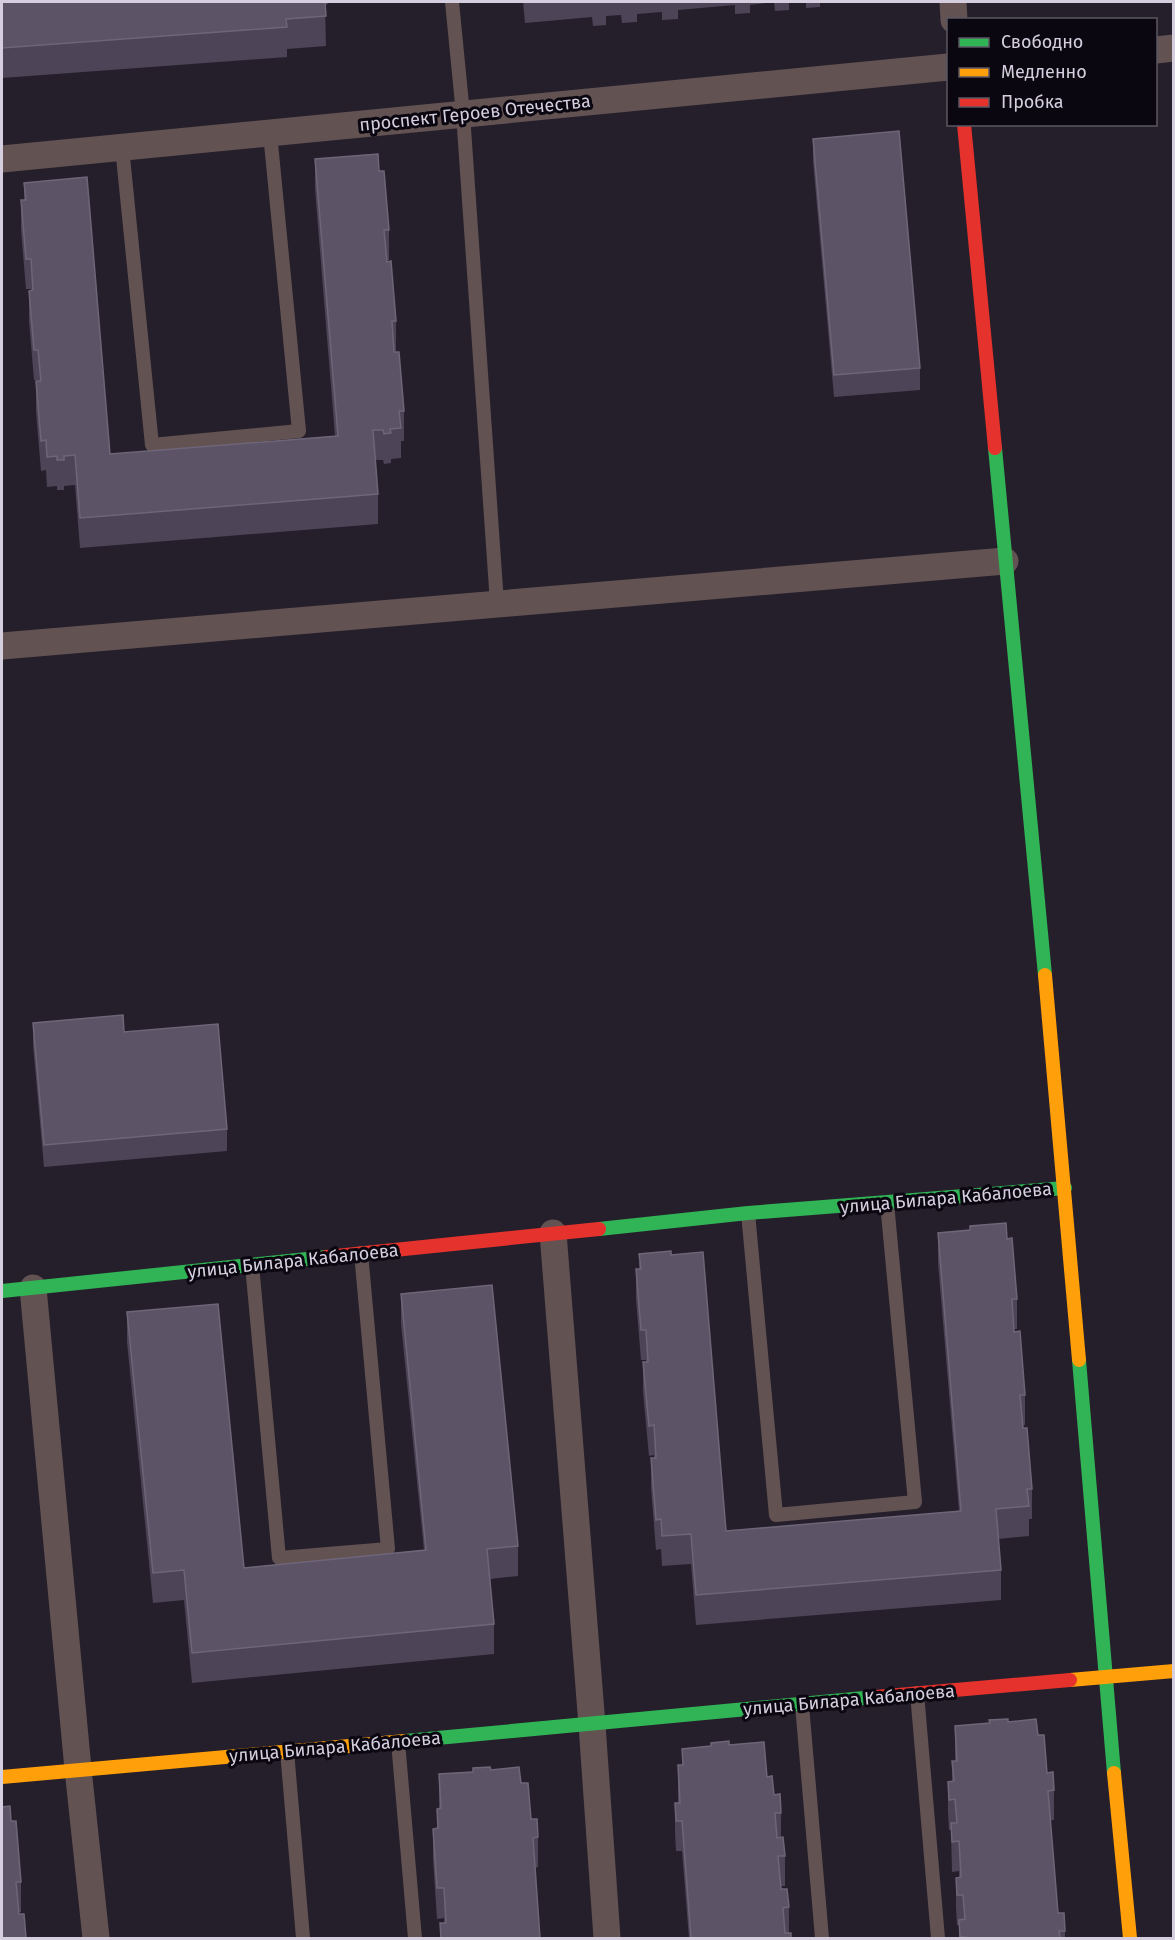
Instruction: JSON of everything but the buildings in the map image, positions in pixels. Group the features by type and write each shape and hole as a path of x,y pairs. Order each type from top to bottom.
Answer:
{"street":[{"path":"952,2 954,18"},
{"path":"1157,50 1173,48"},
{"name":"проспект Героев Отечества","path":"2,159 947,67"},
{"path":"964,126 1065,1188"},
{"path":"2,646 1005,561"},
{"name":"улица Билара Кабалоева","path":"2,1291 748,1213 1065,1188 1105,1678 1130,1938"},
{"path":"554,1233 607,1938"},
{"path":"33,1288 96,1938"},
{"path":"1105,1678 1173,1671"},
{"name":"улица Билара Кабалоева","path":"2,1777 592,1725 917,1693 1105,1678"}],"lane":[{"path":"452,2 463,114 497,603"},
{"path":"123,147 152,445 299,431 270,133"},
{"path":"748,1213 776,1515 915,1502 887,1203"},
{"path":"252,1265 279,1558 388,1549 362,1253"},
{"path":"917,1693 938,1938"},
{"path":"802,1704 822,1938"},
{"path":"398,1742 415,1938"},
{"path":"287,1751 303,1938"}],"traffic: fast":[{"path":"995,448 1045,975"},
{"path":"599,1229 748,1213 1065,1188"},
{"path":"2,1291 326,1257"},
{"path":"1079,1360 1114,1773"},
{"path":"405,1741 875,1697"}],"traffic: slow":[{"path":"1045,975 1079,1360"},
{"path":"1070,1680 1174,1671"},
{"path":"2,1777 405,1741"},
{"path":"1114,1773 1130,1938"}],"traffic: jam":[{"path":"964,126 995,448"},
{"path":"326,1257 599,1229"},
{"path":"875,1697 1070,1680"}]}
